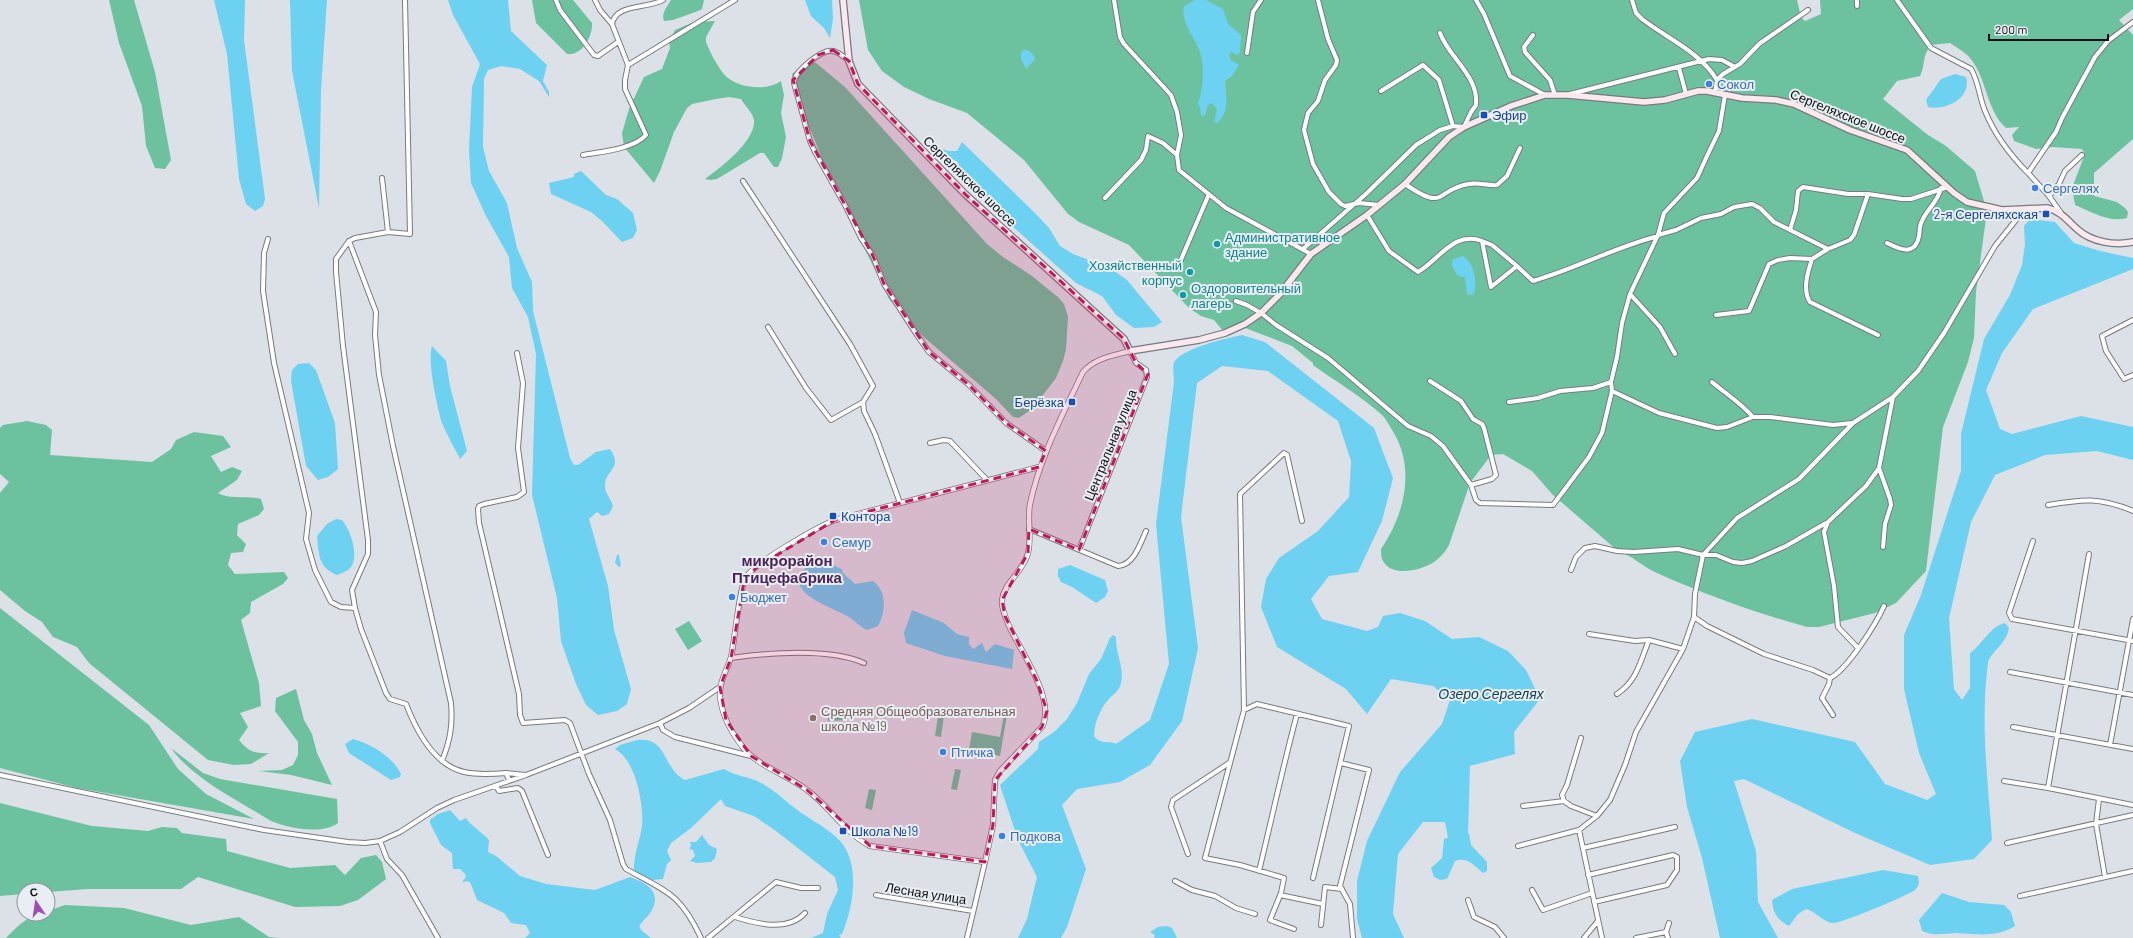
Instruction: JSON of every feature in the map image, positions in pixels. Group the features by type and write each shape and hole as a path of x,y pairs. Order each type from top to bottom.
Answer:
{"main road":[{"name":"Сергеляхское шоссе","path":"843,0 849,61 858,84 965,194 1124,339 1130,351 1199,340 1225,333 1245,324 1261,313 1280,294 1311,254 1367,215 1405,184 1449,137 1464,127 1483,120 1524,100 1545,95 1555,94 1644,102 1665,100 1698,91 1742,98 1776,100 1794,104 1813,111 1850,130 1907,150 1960,198 1974,205 2002,210 2047,208 2061,213 2086,236 2106,242 2133,242"}],"street":[{"path":"405,0 410,234 388,232 355,238 349,241 336,259 343,346 368,540 368,554 352,590 361,629 386,693 390,699 406,704 417,729 435,754 442,761 468,773 506,773 526,775"},
{"path":"556,0 560,10 594,55 598,56 618,42"},
{"path":"583,155 613,150 632,144 646,135 625,89 628,65 612,24 600,10 596,0"},
{"path":"612,24 613,18 618,12 654,4 663,0"},
{"path":"628,65 734,0"},
{"path":"1114,0 1120,37 1124,44 1171,95 1177,112 1182,135 1177,155 1179,170 1226,208 1311,254"},
{"path":"1247,53 1253,12 1261,0"},
{"path":"1318,0 1328,39 1337,60 1336,65 1324,80 1318,101 1308,113 1304,130 1313,164 1329,192 1341,204 1345,206 1359,203 1380,205"},
{"path":"1476,0 1484,14 1510,76 1545,95"},
{"path":"1632,0 1636,13 1642,20 1702,61 1717,80"},
{"path":"1857,6 1858,0"},
{"path":"1897,0 1931,48 1971,69 1975,75 1985,110 2008,149 2050,196 2061,213"},
{"path":"1715,93 1717,80 1723,74 1735,67 1759,44 1808,10"},
{"path":"2028,173 2056,132 2095,57 2108,41 2133,22"},
{"path":"1303,250 1427,136 1453,126 1464,127 1470,112 1476,105 1473,86 1460,64 1444,45 1440,33"},
{"path":"1533,35 1524,47 1525,52 1550,80 1555,94"},
{"path":"849,61 833,50 829,51 811,60 795,77 796,90 815,152 845,205 861,238 873,256 884,284 930,352 974,389 1006,423 1046,451"},
{"path":"1568,95 1702,61 1722,60 1735,67"},
{"path":"1381,91 1423,65 1439,80 1453,126"},
{"path":"1679,68 1686,94"},
{"path":"1236,302 1247,305 1261,313 1276,325 1328,358 1408,426 1431,436 1444,446 1471,485 1476,500 1486,505 1553,505 1589,457 1602,433 1612,391 1612,382 1618,357 1622,323 1630,294 1656,236 1664,213 1697,178 1719,131 1725,95"},
{"path":"1105,198 1141,160 1146,150 1148,136 1163,143 1177,155"},
{"path":"1405,184 1417,192 1433,199 1439,198 1457,188 1469,184 1497,185 1507,176 1520,148"},
{"path":"2050,196 2059,184 2065,171 2082,155"},
{"path":"382,178 388,232"},
{"path":"743,181 863,365 874,386 863,402 830,420 806,388 768,327"},
{"path":"1790,230 1800,188 1907,199 1948,187"},
{"path":"1887,243 1903,251 1908,250 1916,242 1922,220 1935,203 1941,188"},
{"path":"1180,262 1209,194"},
{"path":"1716,315 1749,311 1769,264 1778,260 1790,258 1812,259 1828,249 1850,240 1854,234 1868,194"},
{"path":"1367,215 1389,251 1418,272 1459,240 1476,238 1492,245 1533,282 1556,275 1627,244 1676,230 1696,220 1721,214 1734,207 1746,204 1760,208 1774,222 1828,249"},
{"path":"1518,846 1579,830 1597,816 1610,800 1625,765 1636,732 1683,649 1694,617 1695,594 1703,555 1737,518 1781,492 1799,479 1853,423 1893,397 1918,371 1939,341 1995,246 2024,210"},
{"path":"268,239 264,253 263,291 275,370 309,513 306,539 315,570 331,602 341,606 355,608"},
{"path":"349,241 376,312 375,335 379,375 393,446 451,703 453,725 450,742 442,761"},
{"path":"1482,241 1491,287 1517,266"},
{"path":"1812,259 1807,282 1807,298 1810,302 1878,335"},
{"path":"1630,294 1660,327 1675,354"},
{"path":"2133,320 2102,336 2106,351 2124,379 2133,375"},
{"path":"967,938 993,825 995,780 1000,771 1042,727 1046,720 1046,711 1037,681 1002,609 1002,600 1006,588 1028,553 1030,506 1039,467 1083,372 1089,364 1099,359 1130,351"},
{"name":"Центральная улица","path":"1079,550 1147,377 1146,370 1136,363 1130,351"},
{"path":"517,353 523,383 518,448 524,492 517,497 480,506 478,510 479,524 519,694 520,715 523,723 565,720 573,728 574,736 589,774 610,820 626,869 660,887 682,903 691,916 701,938"},
{"path":"1430,381 1461,401 1473,419 1482,424 1484,428 1496,475 1492,479 1471,485"},
{"path":"1509,402 1538,398 1560,391 1593,388 1612,382"},
{"path":"1712,382 1726,395 1739,403 1752,418"},
{"path":"1612,391 1659,413 1717,428 1727,428 1752,418 1770,417 1833,425 1853,423"},
{"path":"1571,570 1576,557 1585,548 1595,546 1617,551 1678,549 1703,555 1716,555 1733,562 1752,561 1804,536 1828,522 1866,486 1879,468 1893,397"},
{"path":"863,402 864,411 875,434 900,503"},
{"path":"930,443 944,440 950,441 987,480"},
{"path":"1294,929 1270,920 1280,895 1284,878 1259,870 1205,858 1244,710 1240,494 1284,454 1287,455 1302,521"},
{"path":"751,756 736,738 726,720 722,709 720,687 731,658 744,581 751,571 820,526 835,520 1039,467"},
{"path":"1879,468 1891,505 1885,524 1883,547"},
{"path":"2048,505 2075,500 2099,500 2133,511"},
{"path":"1828,522 1824,532 1834,586 1838,627 1858,648"},
{"path":"1029,529 1118,566 1122,566 1132,558 1146,531"},
{"path":"2033,541 2009,616 2012,619 2131,640"},
{"path":"2048,788 2089,554"},
{"path":"1833,715 1822,698 1829,684 1830,678 1839,671 1858,648 1877,622 1884,606"},
{"path":"1694,617 1707,626 1764,654 1813,670 1830,678"},
{"path":"2110,745 2119,693 2131,640 2133,619"},
{"path":"1589,634 1635,641 1649,640 1683,649"},
{"path":"1617,694 1629,686 1633,680 1649,640"},
{"path":"731,658 763,655 832,655 849,656 864,663"},
{"path":"2010,672 2133,695"},
{"path":"0,775 264,830 348,842 380,841 400,832 443,805 526,775 660,723 689,708 720,687"},
{"path":"1244,710 1257,704 1349,726 1313,878"},
{"path":"1259,870 1279,790 1282,770 1297,714"},
{"path":"660,723 663,730 675,737 751,756 807,790 856,836 870,846 985,862"},
{"path":"2013,727 2133,749"},
{"path":"1581,738 1567,784 1562,795 1564,801 1571,806 1597,816"},
{"path":"1188,854 1171,807 1173,800 1229,763"},
{"path":"1341,763 1369,770 1340,886 1350,904 1353,938"},
{"path":"506,773 509,780"},
{"path":"2004,781 2133,805"},
{"path":"496,786 499,791 518,788 522,790 548,855"},
{"path":"2099,799 2096,824 2105,877"},
{"path":"1523,806 1564,801"},
{"path":"2007,843 2133,815"},
{"path":"1583,848 1675,827"},
{"path":"1579,830 1602,938"},
{"path":"380,841 387,859 402,875 438,938"},
{"path":"1588,875 1672,855 1677,857 1677,870 1667,885 1594,902"},
{"path":"2020,896 2133,871"},
{"path":"1175,881 1192,890 1215,896 1236,908 1255,914"},
{"path":"708,938 776,882 800,888 818,888"},
{"path":"1321,926 1325,887 1342,889"},
{"path":"1532,890 1543,910 1592,893"},
{"name":"Лесная улица","path":"876,895 973,911"},
{"path":"1280,895 1323,904"},
{"path":"1468,900 1474,917 1495,927 1504,938"},
{"path":"735,917 770,925 786,924 798,920 805,913"},
{"path":"1584,938 1598,922"},
{"path":"1668,938 1666,932 1669,923"},
{"path":"1636,938 1666,932"}],"highlighted area":[{"path":"833,50 849,61 858,84 965,194 1124,339 1136,363 1148,374 1079,550 1029,529 1028,553 1002,600 1005,616 1037,681 1047,711 1042,727 995,780 993,825 985,862 870,846 807,790 751,756 726,720 720,687 731,658 744,581 757,567 835,520 1039,467 1046,451 1006,423 969,385 929,352 884,284 873,256 810,141 793,80 818,55"}],"green space":[{"path":"109,0 134,0 155,72 171,160 165,169 155,168 146,146 142,106 119,43"},
{"path":"532,0 573,0 592,23 591,34 586,44 577,52 567,54 536,23"},
{"path":"671,0 704,0 702,9 673,20 664,21 664,13"},
{"path":"859,0 1797,0 1801,17 1805,21 1821,14 1820,0 2133,0 2133,9 2119,20 2133,35 2133,139 2094,173 2094,196 2117,202 2128,212 2127,218 2107,218 2075,205 2072,188 2085,154 2082,149 2053,147 2036,149 2014,141 2012,135 2019,127 2006,128 1999,121 1990,103 1976,66 1966,54 1950,43 1931,45 1926,54 1920,76 1897,81 1883,99 1928,135 1946,146 1975,171 1987,211 1976,292 1974,338 1968,362 1943,427 1926,571 1896,603 1875,613 1819,627 1807,627 1750,610 1713,596 1657,573 1618,551 1553,495 1532,471 1503,454 1491,455 1470,483 1449,545 1443,554 1434,562 1422,568 1400,571 1387,566 1381,555 1381,549 1396,521 1401,506 1405,475 1404,459 1399,444 1385,418 1357,395 1313,365 1313,363 1292,346 1240,326 1224,332 1214,320 1201,316 1189,308 1129,245 1079,222 1068,214 1024,160 967,113 929,99 904,87 882,71 868,50"},
{"path":"715,21 706,37 706,42 718,66 728,78 750,87 767,86 781,81 784,95 781,113 786,137 782,158 778,167 774,167 764,153 760,153 717,179 705,179 736,153 749,137 753,128 754,120 751,112 741,99 729,97 716,99 692,104 687,108 674,132 660,171 654,183 624,147 622,133 629,109 644,77 662,69 670,48 669,42 675,30 694,22"},
{"path":"810,58 845,87 987,244 1003,257 1032,276 1059,298 1064,304 1068,317 1066,349 1063,361 1056,378 1033,408 1019,418 1013,417 996,399 918,332 889,299 826,169 811,131 800,109 792,74"},
{"path":"27,421 46,425 52,430 50,455 152,462 171,449 176,440 194,432 223,436 231,447 211,456 221,472 232,467 242,471 237,480 218,493 232,497 250,497 261,499 264,509 259,515 238,524 237,535 246,544 243,552 231,553 228,565 235,574 284,572 288,578 283,584 251,602 250,613 241,620 259,683 261,706 240,713 248,727 239,740 245,747 252,751 269,753 251,764 234,765 208,760 89,663 77,647 53,637 42,622 25,611 0,590 0,493 9,482 0,474 0,428 3,425"},
{"path":"0,608 149,725 178,769 206,794 254,819 77,788 0,768"},
{"path":"689,621 702,641 688,650 675,629"},
{"path":"296,689 304,720 312,734 317,753 332,785 291,775 259,771 282,770 293,765 298,755 298,742 275,711 276,698"},
{"path":"848,710 848,720 828,721 827,711"},
{"path":"1004,714 1007,715 1000,756 969,750 972,732 1000,737"},
{"path":"938,716 944,716 941,737 935,736"},
{"path":"171,748 203,773 220,779 337,799 338,823 323,829 304,829 286,826 271,821 217,789 191,770"},
{"path":"955,769 961,770 957,790 951,789"},
{"path":"869,789 876,790 872,810 865,808"},
{"path":"0,803 92,826 148,831 162,827 177,828 182,833 226,839 227,851 290,868 335,865 345,875 361,858 376,855 382,862 386,879 358,900 340,906 295,907 198,877 181,889 88,889 56,891 56,882 16,882 16,895 0,896"},
{"path":"65,905 124,908 191,925 239,917 269,937 279,938 6,938 23,922 56,922 56,908"}],"water":[{"path":"214,0 245,0 244,40 265,199 263,206 255,211 246,204 239,179 227,54"},
{"path":"290,0 327,0 321,90 319,208 292,71"},
{"path":"448,0 508,0 511,31 547,65 543,81 549,92 549,97 539,81 520,69 501,66 488,70 484,79 483,147 489,171 507,203 517,248 532,282 533,311 570,458 574,465 578,465 596,452 610,449 614,456 614,465 607,476 605,486 613,506 609,514 602,516 597,512 589,519 608,586 614,630 631,689 627,704 617,711 598,715 586,705 576,684 561,641 557,598 532,495 536,354 528,317 512,288 509,257 486,216 471,183 469,150 472,87 480,64 453,15"},
{"path":"805,0 832,0 833,19 830,38 824,28 811,16"},
{"path":"1195,0 1206,0 1223,9 1228,24 1241,35 1240,52 1237,55 1231,52 1229,55 1231,60 1239,65 1232,76 1225,81 1226,109 1221,119 1217,123 1214,122 1217,109 1212,103 1208,105 1205,115 1201,116 1200,107 1198,104 1203,78 1202,58 1198,46 1186,24 1183,12 1184,6"},
{"path":"1024,49 1029,51 1035,57 1034,61 1026,69 1021,59 1021,53"},
{"path":"1955,74 1966,77 1967,84 1961,97 1950,105 1935,108 1928,107 1926,100 1941,79"},
{"path":"962,142 1036,214 1049,228 1060,246 1073,254 1110,268 1127,280 1162,322 1154,327 1134,328 1116,315 1102,296 1076,283 994,210 980,191 960,175 958,162 940,153 938,147 948,151 957,151"},
{"path":"581,171 606,195 617,199 633,213 637,230 633,238 622,242 591,212 551,194 549,183 574,177 574,174"},
{"path":"2030,219 2055,222 2074,243 2100,251 2133,258 2133,269 2033,309 2002,353 1986,390 2000,429 2012,434 2081,416 2133,427 2133,460 2097,451 2045,455 1995,475 1971,522 1949,618 1954,689 1962,700 1970,688 1970,653 1990,632 1999,625 2005,623 2009,628 2005,639 1989,659 1986,685 1985,729 1992,840 1974,859 1930,865 1855,833 1744,779 1734,781 1756,851 1758,902 1778,938 1720,938 1702,858 1687,807 1680,761 1695,732 1752,719 1855,742 1885,784 1927,800 1936,794 1919,753 1904,689 1904,635 1921,595 1961,471 1961,434 1984,339 2010,295 2022,265 2025,244 2024,226"},
{"path":"1463,256 1470,263 1474,274 1475,291 1473,295 1467,294 1465,277 1458,276 1452,266 1453,259"},
{"name":"Озеро Сергелях","path":"1242,335 1265,342 1374,428 1393,478 1382,521 1358,572 1329,576 1311,599 1322,619 1367,631 1378,627 1383,616 1400,613 1425,621 1452,639 1479,637 1508,651 1526,670 1540,699 1514,732 1515,754 1470,766 1468,834 1469,833 1471,845 1487,862 1487,871 1483,873 1470,862 1459,860 1455,861 1447,879 1440,880 1434,877 1431,868 1442,858 1444,839 1448,838 1445,822 1423,822 1398,854 1393,914 1404,938 1362,938 1357,919 1357,881 1367,841 1400,772 1442,724 1450,700 1433,686 1391,679 1367,714 1346,689 1277,647 1261,607 1266,579 1279,558 1318,531 1349,497 1351,461 1338,421 1268,371 1222,366 1197,383 1181,517 1198,648 1182,721 1150,765 1120,782 1077,789 1062,805 1086,869 1067,927 1061,938 1018,938 1027,919 1037,877 1018,840 1000,785 1038,749 1039,742 1054,732 1067,719 1077,703 1089,674 1101,659 1110,638 1113,635 1116,637 1122,680 1118,690 1108,700 1100,712 1096,722 1094,736 1096,739 1116,744 1150,720 1169,664 1156,524 1174,382 1173,365 1178,358 1194,349 1215,341"},
{"path":"432,346 446,361 450,386 467,451 460,459 444,428 440,416 432,372"},
{"path":"309,363 316,370 335,423 338,469 328,477 318,480 306,466 291,381 292,370 298,364"},
{"path":"336,519 342,520 348,530 354,550 351,567 345,572 337,575 331,572 323,564 319,555 317,536 327,524"},
{"path":"617,555 619,555 621,566 619,567 615,563"},
{"path":"825,561 843,570 842,572 855,584 873,581 878,585 883,596 884,608 878,626 867,630 849,617 817,601 802,590 799,583 800,576 804,570 807,567"},
{"path":"1070,565 1105,580 1108,591 1105,597 1096,603 1072,587 1061,582 1058,576 1058,569"},
{"path":"912,610 944,623 957,634 969,637 969,644 973,649 982,643 986,652 995,644 1014,650 1012,669 945,656 906,643 904,633"},
{"path":"353,739 367,744 387,756 401,774 400,777 391,780 349,753 345,744"},
{"path":"637,740 647,740 660,748 673,769 685,780 724,769 733,774 752,779 772,790 836,837 847,851 853,874 852,899 846,923 842,934 839,935 841,938 811,938 823,933 827,914 838,890 835,877 776,831 754,816 725,806 721,799 691,828 671,843 667,851 671,860 667,864 663,879 653,880 634,872 642,826 642,807 633,773 622,755 615,749 620,745"},
{"path":"450,810 460,821 466,818 483,834 489,840 488,852 496,856 520,876 546,884 595,890 630,877 644,883 653,891 655,902 647,917 639,926 642,931 651,938 525,938 530,933 526,925 511,923 504,913 477,900 471,884 468,881 462,882 466,877 465,874 460,869 453,869 452,853 441,845 430,823 430,820 438,814"},
{"path":"702,835 709,845 717,849 715,858 711,862 697,863 690,861 695,856 693,850 689,849 691,846 690,842 696,842"},
{"path":"1883,870 1918,876 1918,887 1910,893 1888,903 1833,923 1806,909 1798,914 1789,926 1776,916 1773,909 1772,900 1792,889"},
{"path":"1942,893 1969,902 2004,905 2011,912 2015,926 2008,930 1993,934 1935,934 1922,931 1919,920"},
{"path":"1167,926 1172,928 1177,938 1154,938 1155,935 1150,932 1158,927"}],"place":[{"name":"Сокол","path":"1709,84"},
{"name":"Эфир","path":"1484,115"},
{"name":"Сергелях","path":"2035,188"},
{"name":"2-я Сергеляхская","path":"2046,214"},
{"name":"Административное здание","path":"1217,244"},
{"name":"Хозяйственный корпус","path":"1190,272"},
{"name":"Оздоровительный лагерь","path":"1183,295"},
{"name":"Берёзка","path":"1072,402"},
{"name":"Контора","path":"833,516"},
{"name":"Семур","path":"824,542"},
{"name":"Бюджет","path":"732,597"},
{"name":"Средняя Общеобразовательная школа №19","path":"813,718"},
{"name":"Птичка","path":"943,752"},
{"name":"Школа №19","path":"843,831"},
{"name":"Подкова","path":"1002,836"}],"district":[{"name":"микрорайон Птицефабрика","path":"787,570"}]}
